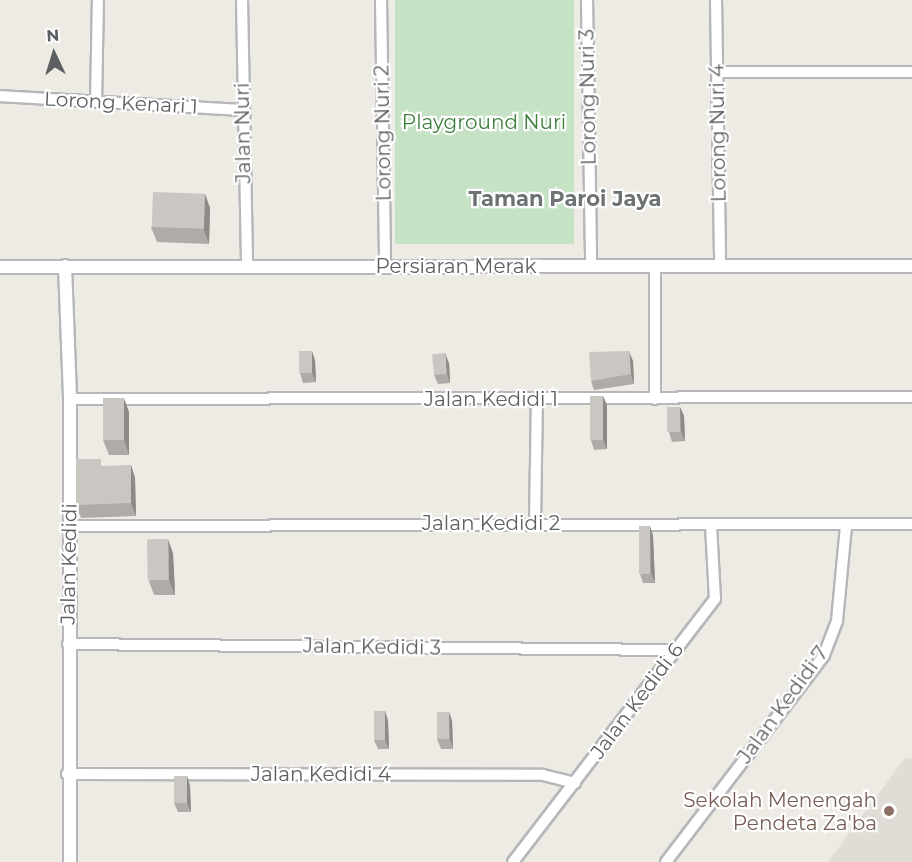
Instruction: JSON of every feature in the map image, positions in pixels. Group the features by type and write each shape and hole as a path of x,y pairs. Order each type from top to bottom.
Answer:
{"street":[{"path":"96,102 98,0"},
{"name":"Jalan Nuri","path":"242,0 242,110 247,266"},
{"name":"Lorong Nuri 2","path":"381,0 385,266"},
{"name":"Lorong Nuri 3","path":"587,0 591,266"},
{"name":"Lorong Nuri 4","path":"716,0 720,266"},
{"path":"718,72 912,72"},
{"name":"Lorong Kenari 1","path":"0,96 242,110"},
{"name":"Jalan Kedidi","path":"65,266 70,399 71,526 67,774 70,862"},
{"path":"655,266 655,399"},
{"name":"Persiaran Merak","path":"0,267 912,266"},
{"name":"Jalan Kedidi 1","path":"70,399 912,397"},
{"path":"535,523 537,399"},
{"name":"Jalan Kedidi 2","path":"71,526 535,523 912,524"},
{"name":"Jalan Kedidi 6","path":"513,862 715,599 711,525"},
{"name":"Jalan Kedidi 7","path":"666,862 824,655 837,621 846,525"},
{"name":"Jalan Kedidi 3","path":"68,644 676,651"},
{"name":"Jalan Kedidi 4","path":"67,774 543,775 574,783"}],"shaded area":[{"name":"Sekolah Menengah Pendeta Za'ba","path":"905,758 912,759 912,862 828,862"}],"green space":[{"name":"Playground Nuri","path":"395,0 574,0 574,244 395,244"}],"building":[{"path":"153,192 205,194 204,229 152,227"},
{"path":"299,351 312,351 312,373 299,373"},
{"path":"629,351 631,374 591,381 589,352"},
{"path":"445,353 447,374 434,375 432,354"},
{"path":"590,396 603,396 603,440 590,440"},
{"path":"103,398 124,398 124,440 103,440"},
{"path":"667,407 680,407 680,432 667,432"},
{"path":"76,459 101,459 101,466 131,465 131,503 76,505"},
{"path":"639,526 650,526 650,574 639,574"},
{"path":"147,539 168,539 169,580 148,580"},
{"path":"374,711 385,711 385,740 374,740"},
{"path":"437,712 449,712 449,739 437,739"},
{"path":"174,776 187,776 187,803 174,803"}],"place":[{"name":"Sekolah Menengah Pendeta Za'ba","path":"889,811"}],"district":[{"name":"Taman Paroi Jaya","path":"565,199"}]}
